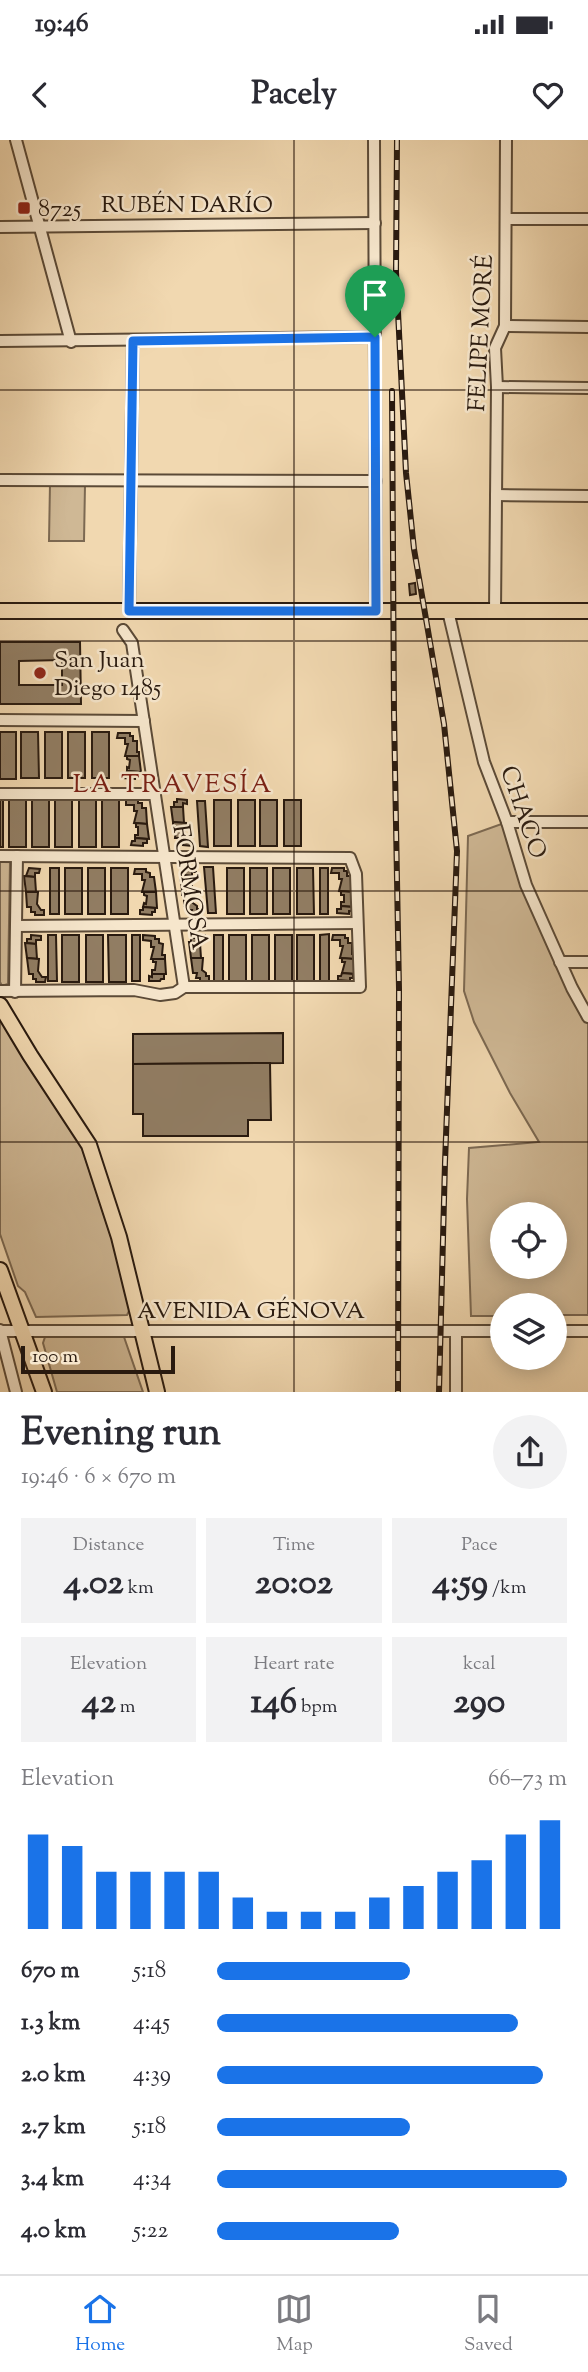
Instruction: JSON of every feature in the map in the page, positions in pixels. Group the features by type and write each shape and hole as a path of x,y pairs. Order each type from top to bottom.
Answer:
{"main road":[{"path":"0,611 588,611"},
{"path":"0,1005 89,1145 119,1237 157,1392"},
{"path":"0,1270 44,1392"}],"street":[{"path":"16,140 71,341"},
{"path":"374,140 376,611"},
{"name":"FELIPE MORÉ","path":"495,611 495,348 505,326 506,140"},
{"path":"506,219 588,219"},
{"name":"RUBÉN DARÍO","path":"0,227 375,223"},
{"path":"505,326 588,327"},
{"path":"0,341 375,337"},
{"path":"129,611 133,341"},
{"path":"497,387 588,388"},
{"path":"0,480 376,481"},
{"path":"496,495 588,496"},
{"name":"CHACO","path":"448,611 484,762 527,885 560,962 588,1017"},
{"name":"FORMOSA","path":"123,630 132,643 184,987"},
{"path":"0,720 144,721"},
{"path":"0,794 155,794"},
{"path":"507,822 588,822"},
{"path":"0,856 350,858 356,874 360,987 184,987 175,993 160,995 134,990 0,990"},
{"path":"15,992 17,856"},
{"path":"16,926 357,923"},
{"path":"560,962 588,962"},
{"path":"0,1331 16,1392"},
{"name":"AVENIDA GÉNOVA","path":"0,1331 490,1331"},
{"path":"456,1331 456,1392"},
{"path":"567,1331 588,1331"}],"shaded area":[{"path":"50,484 85,485 84,541 49,541"},
{"path":"507,822 527,885 588,1017 588,1315 567,1315 567,1293 490,1293 490,1316 471,1316 467,1199 469,1148 539,1142 510,1093 474,1022 464,991 468,836"},
{"path":"0,862 10,862 8,984 2,986 0,982"},
{"path":"0,1014 81,1145 131,1307 127,1315 36,1317 25,1292 18,1286 0,1234"},
{"path":"45,1337 124,1337 143,1392 57,1392 43,1343"}],"building":[{"path":"415,583 416,594 410,595 409,584"},
{"name":"San Juan Diego 1485","path":"0,642 80,642 81,704 0,704","holes":["62,660 62,685 19,685 19,661"]},
{"path":"0,732 16,732 16,779 0,779"},
{"path":"21,732 38,732 39,778 21,778"},
{"path":"45,732 62,732 62,778 45,778"},
{"path":"68,732 85,732 85,778 68,778"},
{"path":"92,732 109,732 109,778 92,778"},
{"path":"118,733 130,733 130,736 133,736 133,741 137,741 139,756 125,756 128,744 125,744 125,738 117,738"},
{"path":"127,756 139,756 141,772 127,771 130,760"},
{"path":"127,771 138,772 138,776 135,776 135,779 123,778"},
{"path":"177,799 187,800 187,804 174,807"},
{"path":"0,800 3,800 3,847 0,847"},
{"path":"9,800 26,800 26,847 9,847"},
{"path":"32,800 49,800 49,847 32,847"},
{"path":"55,800 72,800 72,847 55,847"},
{"path":"79,800 96,800 96,847 79,847"},
{"path":"102,800 119,800 119,847 102,847"},
{"path":"126,800 138,800 138,803 142,803 142,808 146,808 147,824 134,823 137,811 134,811 134,805 126,805"},
{"path":"214,800 231,800 231,846 214,846"},
{"path":"238,800 255,800 255,846 238,846"},
{"path":"260,800 277,800 277,846 260,846"},
{"path":"284,800 301,800 301,846 284,846"},
{"path":"197,801 205,801 208,847 200,846"},
{"path":"171,807 183,807 184,823 173,822"},
{"path":"173,822 186,823 184,835 192,841 192,846 183,845 179,838 175,838 176,827"},
{"path":"136,823 147,824 149,839 135,838 135,835 138,835"},
{"path":"135,838 147,839 147,843 143,843 143,846 131,845"},
{"path":"186,867 196,868 196,872 192,872 192,876 183,875"},
{"path":"204,867 213,867 216,913 208,913"},
{"path":"29,868 40,869 39,873 35,873 35,877 26,876"},
{"path":"50,868 59,868 59,914 50,914"},
{"path":"65,868 82,868 82,914 65,914"},
{"path":"88,868 105,868 105,914 88,914"},
{"path":"111,868 128,868 128,914 111,914"},
{"path":"227,868 244,868 244,914 227,914"},
{"path":"250,868 267,868 267,914 250,914"},
{"path":"273,868 290,868 290,914 273,914"},
{"path":"297,868 313,868 314,914 297,914"},
{"path":"320,868 328,868 328,914 320,914"},
{"path":"332,868 344,868 344,871 347,871 347,876 351,876 353,892 339,891 342,879 339,879 339,873 331,873"},
{"path":"135,869 146,869 150,877 154,877 156,892 142,892 145,880 142,880 142,874 134,874"},
{"path":"180,875 192,876 192,891 182,890"},
{"path":"24,876 35,877 36,892 26,892"},
{"path":"182,890 194,891 193,903 197,909 201,909 201,914 191,914 192,910 184,906"},
{"path":"341,891 353,892 355,907 341,906 344,895 341,895"},
{"path":"26,892 38,892 37,904 44,910 44,915 35,915 35,912 31,912 31,907 27,907"},
{"path":"144,892 156,892 157,908 143,907 147,896"},
{"path":"341,906 352,907 352,911 349,911 349,914 337,913"},
{"path":"143,907 155,908 155,912 152,912 152,915 140,914"},
{"path":"329,934 329,981 320,981 320,935"},
{"path":"31,935 41,936 41,940 36,940 36,944 27,943"},
{"path":"48,935 56,935 57,981 48,981"},
{"path":"62,935 79,935 79,982 62,982"},
{"path":"86,935 103,935 103,982 86,982"},
{"path":"108,935 126,935 126,982 109,982"},
{"path":"132,935 140,935 140,981 132,981"},
{"path":"143,935 159,939 159,943 163,944 162,955 165,955 165,959 151,959 154,947 151,947 151,941 143,940"},
{"path":"195,935 205,935 205,939 200,939 200,943 191,942"},
{"path":"214,935 223,935 223,981 214,981"},
{"path":"229,935 246,935 246,981 229,981"},
{"path":"252,935 269,935 269,981 252,981"},
{"path":"275,935 292,935 292,981 275,981"},
{"path":"297,935 314,935 314,981 297,981"},
{"path":"333,935 345,935 345,938 348,938 348,943 352,943 354,959 340,958 343,946 340,946 340,940 332,940"},
{"path":"189,942 200,943 201,958 191,958"},
{"path":"25,943 36,944 37,959 27,958"},
{"path":"27,958 39,959 38,971 42,977 46,977 45,982 36,982 33,974 29,974"},
{"path":"191,958 203,958 202,970 209,976 209,981 196,978 197,973 193,973"},
{"path":"342,958 354,959 356,974 342,973 345,962 342,962"},
{"path":"153,959 165,959 166,974 152,974 156,962 153,962"},
{"path":"342,973 353,974 353,978 350,978 350,981 338,980"},
{"path":"152,974 164,974 164,979 149,981"},
{"path":"283,1033 283,1063 133,1064 133,1034"},
{"path":"270,1063 271,1120 248,1120 248,1136 143,1136 143,1114 133,1114 133,1064"}],"railway":[{"path":"397,140 396,272 406,473 414,549 444,724 457,851 439,1392"},
{"path":"392,391 399,989 398,1392"}],"place":[{"name":"8725","path":"24,208"},
{"name":"San Juan Diego 1485","path":"40,673"}],"district":[{"name":"LA TRAVESÍA","path":"173,783"}],"route":[{"path":"375,337 376,611 129,611 133,341 375,337"}]}
